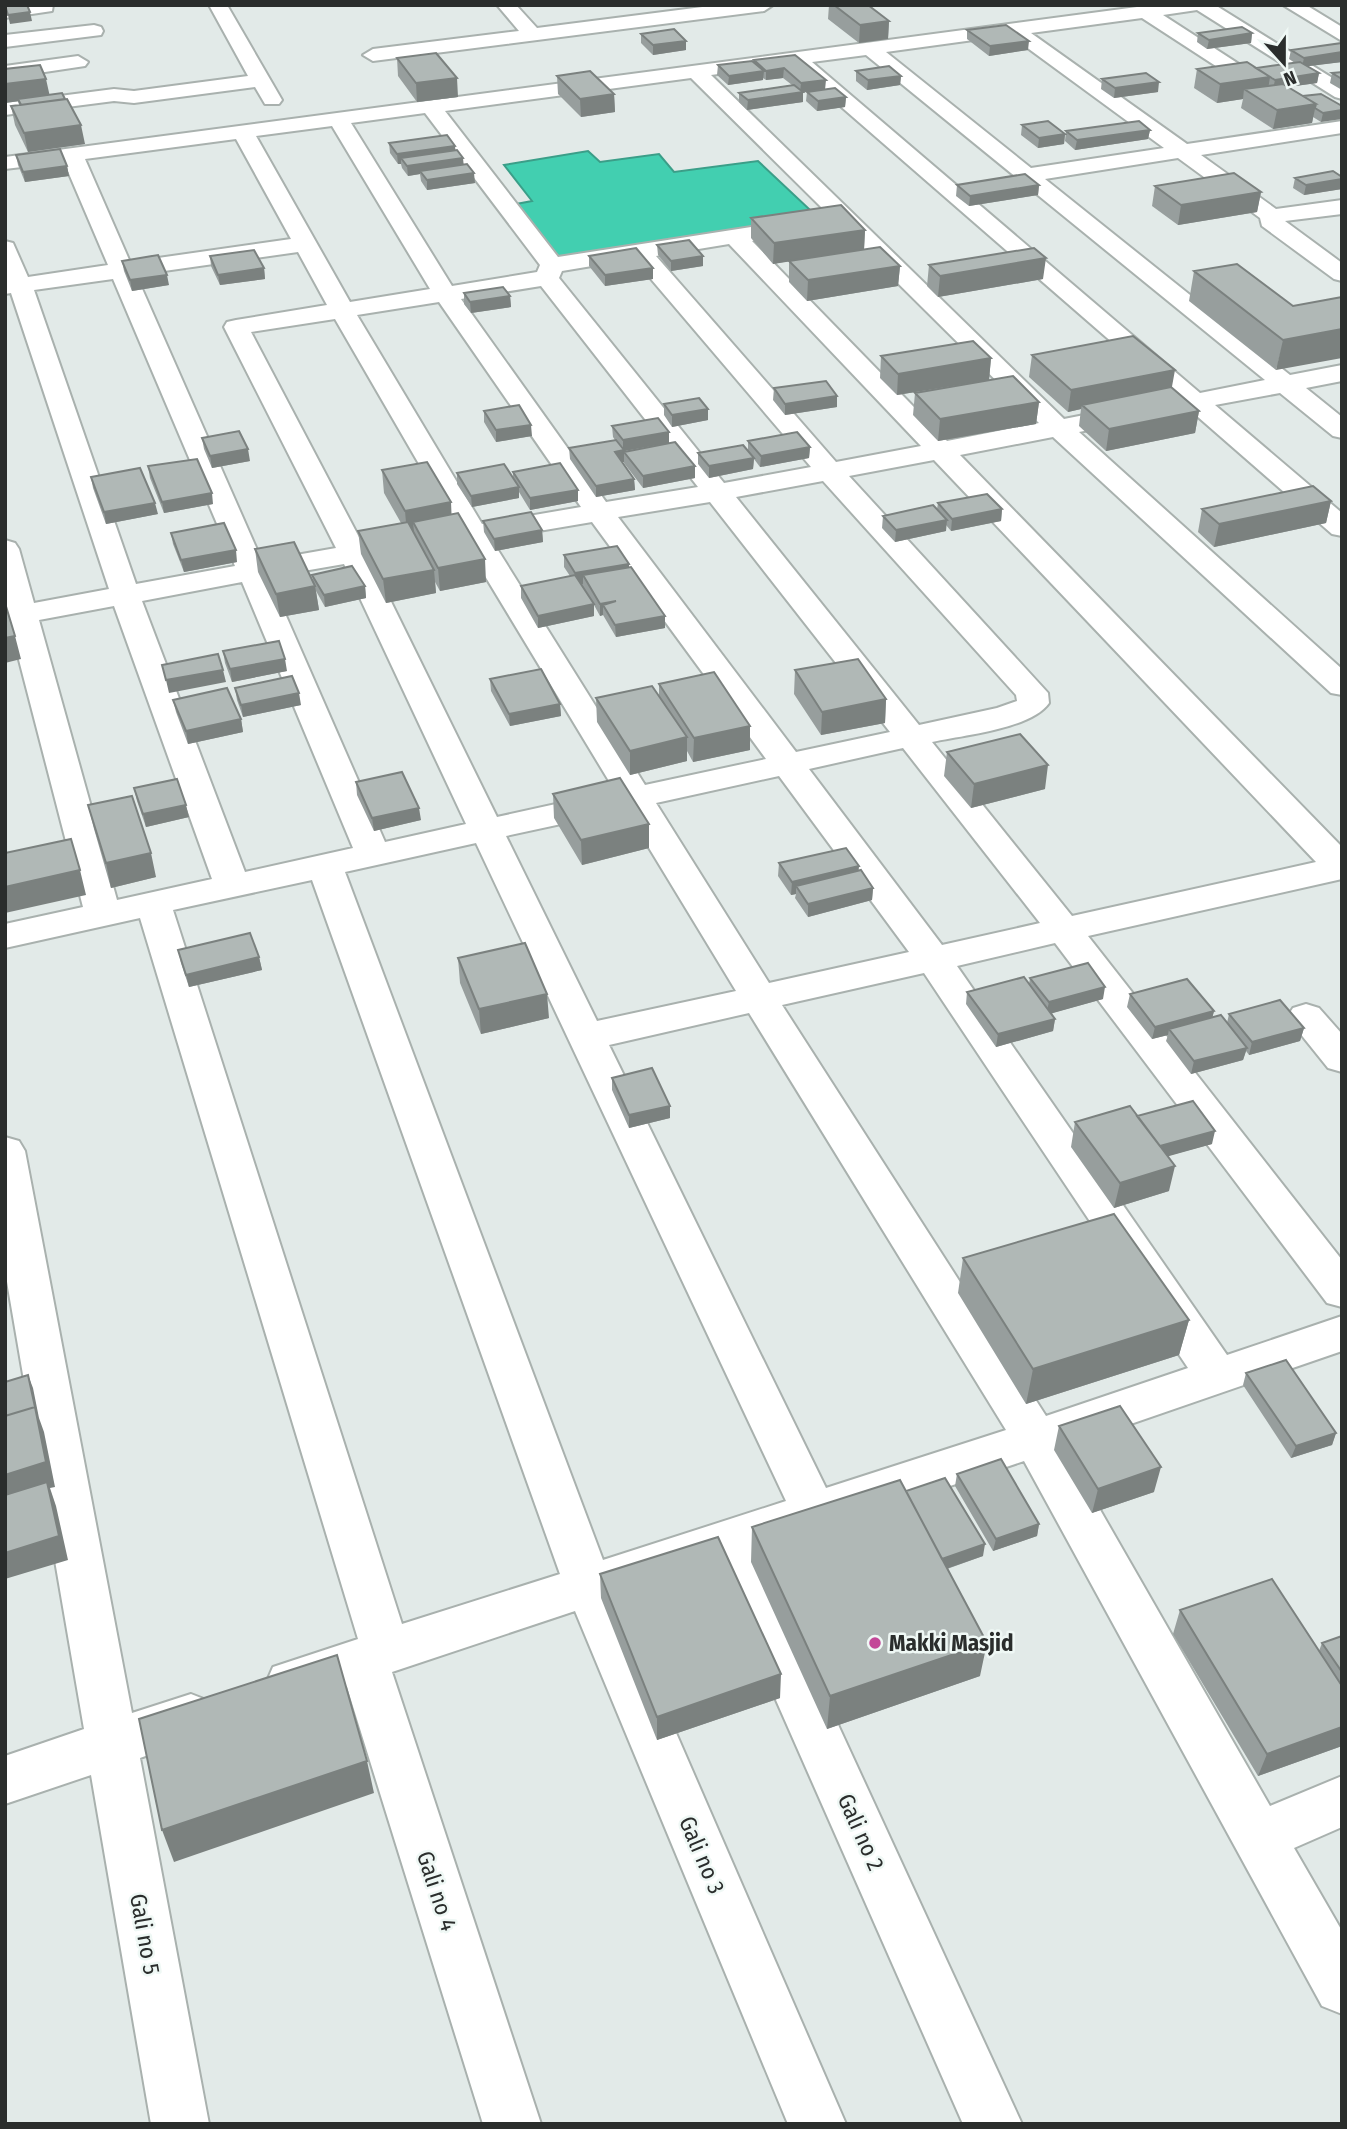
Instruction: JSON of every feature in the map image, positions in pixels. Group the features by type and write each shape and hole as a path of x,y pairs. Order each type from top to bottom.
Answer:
{"street":[{"path":"218,5 287,126"},
{"path":"506,5 533,35"},
{"path":"373,55 533,35 681,10 764,5"},
{"path":"5,163 1199,5 1342,93"},
{"path":"1292,5 1342,36"},
{"path":"5,12 45,7"},
{"path":"1027,12 1048,26"},
{"path":"1146,12 1298,111 1334,128"},
{"path":"1015,30 1272,216 1342,207"},
{"path":"5,41 93,31"},
{"path":"871,50 1342,430"},
{"path":"797,59 1342,528"},
{"path":"5,72 78,62"},
{"path":"696,72 1059,428 1342,686"},
{"path":"5,109 114,96 134,97 261,80"},
{"path":"430,107 715,492 1065,930 1342,1291"},
{"path":"338,119 444,292 599,512 933,960 1217,1376"},
{"path":"1027,175 1334,128"},
{"path":"243,132 341,308 460,535 636,798 1035,1438 1342,1986"},
{"path":"72,154 253,569 373,854"},
{"path":"1272,216 1272,225 1342,274"},
{"path":"814,1511 353,553 236,327 444,292 640,252 844,219"},
{"path":"735,237 1342,867"},
{"path":"13,286 305,244"},
{"path":"5,248 13,286 232,886"},
{"path":"5,936 1018,713 1033,703 1032,693 830,471 640,252"},
{"path":"460,535 830,471 1342,373"},
{"path":"14,615 253,569 407,544"},
{"path":"5,549 14,615 103,914"},
{"name":"Gali no 3","path":"324,864 588,1585 817,2124"},
{"path":"585,1037 1342,867"},
{"name":"Gali no 4","path":"153,903 512,2124"},
{"path":"1306,1017 1342,1059"},
{"name":"Gali no 5","path":"5,1151 180,2124"},
{"path":"5,1780 374,1655 1035,1438 1342,1333"},
{"name":"Gali no 2","path":"729,1539 993,2124"},
{"path":"1258,1837 1342,1801"}],"shaded area":[{"path":"588,151 600,162 659,154 674,172 758,161 824,223 557,264 511,205 532,201 504,165"}],"building":[{"path":"5,5 27,5 30,12 8,15"},
{"path":"834,5 868,5 889,21 860,25"},
{"path":"1006,25 1029,41 990,46 967,30"},
{"path":"1242,27 1252,33 1209,40 1198,33"},
{"path":"674,29 686,41 653,45 641,34"},
{"path":"1342,43 1342,52 1304,58 1291,50"},
{"path":"436,53 457,78 416,83 397,58"},
{"path":"795,55 826,80 801,83 784,68 766,71 754,60"},
{"path":"752,61 764,71 729,76 718,65"},
{"path":"1247,62 1270,77 1220,84 1197,69"},
{"path":"1300,62 1319,73 1275,80 1256,68"},
{"path":"40,65 46,79 5,84 5,69"},
{"path":"889,66 901,76 868,80 856,71"},
{"path":"590,71 614,94 580,99 557,76"},
{"path":"1342,72 1342,79 1332,73"},
{"path":"1146,73 1159,82 1115,88 1102,79"},
{"path":"1283,84 1316,104 1277,110 1244,89"},
{"path":"794,85 803,92 748,100 739,93"},
{"path":"835,88 846,97 818,101 807,92"},
{"path":"62,93 65,99 21,105 18,99"},
{"path":"1321,94 1342,106 1342,110 1323,113 1315,108 1316,104 1303,96"},
{"path":"67,99 81,125 24,133 11,106"},
{"path":"1048,121 1065,134 1039,138 1022,125"},
{"path":"1139,121 1150,130 1077,140 1066,131"},
{"path":"447,135 455,146 397,154 389,143"},
{"path":"60,149 67,166 23,172 16,155"},
{"path":"457,150 463,158 407,166 401,158"},
{"path":"467,164 474,173 427,180 420,171"},
{"path":"1333,171 1342,179 1306,185 1295,178"},
{"path":"1234,173 1261,192 1181,205 1155,186"},
{"path":"1025,174 1039,185 970,196 957,185"},
{"path":"841,205 865,230 774,243 751,218"},
{"path":"689,240 703,256 671,261 657,245"},
{"path":"880,247 900,266 808,280 789,261"},
{"path":"636,248 653,268 605,275 589,256"},
{"path":"1034,248 1046,258 940,276 929,265"},
{"path":"254,250 264,268 218,275 210,256"},
{"path":"158,255 167,275 130,280 122,261"},
{"path":"1237,264 1293,306 1342,297 1342,329 1283,340 1194,271"},
{"path":"503,287 510,296 470,302 464,293"},
{"path":"1133,336 1175,370 1071,390 1032,355"},
{"path":"973,341 991,358 898,374 881,356"},
{"path":"1013,376 1039,402 940,419 915,393"},
{"path":"826,381 837,396 785,404 774,388"},
{"path":"1171,387 1199,411 1109,429 1082,405"},
{"path":"699,398 708,409 672,415 664,404"},
{"path":"519,405 531,425 496,430 484,411"},
{"path":"658,418 669,432 623,440 612,426"},
{"path":"239,431 248,449 210,456 202,438"},
{"path":"797,432 810,447 761,456 748,441"},
{"path":"616,440 624,450 615,452 634,479 596,486 569,448"},
{"path":"675,442 695,466 643,476 624,452"},
{"path":"743,445 754,458 709,466 698,453"},
{"path":"197,459 212,493 162,502 148,466"},
{"path":"427,462 451,502 405,511 382,470"},
{"path":"560,463 578,490 530,498 513,472"},
{"path":"504,464 519,487 471,496 457,473"},
{"path":"140,468 155,503 104,512 91,477"},
{"path":"1313,486 1331,501 1219,524 1202,509"},
{"path":"987,494 1002,509 952,519 938,503"},
{"path":"933,505 947,520 896,530 883,516"},
{"path":"531,512 542,530 494,539 483,521"},
{"path":"458,513 485,559 438,568 413,522"},
{"path":"408,522 434,570 383,579 358,531"},
{"path":"224,523 236,550 181,560 171,533"},
{"path":"294,542 315,586 276,594 255,549"},
{"path":"617,546 629,564 575,573 564,555"},
{"path":"352,566 365,586 324,595 312,575"},
{"path":"631,567 665,616 615,625 603,605 616,601 600,604 583,575"},
{"path":"575,575 594,604 538,616 521,586"},
{"path":"5,603 15,636 5,638"},
{"path":"279,641 285,659 230,669 223,651"},
{"path":"218,654 223,670 166,680 162,665"},
{"path":"858,659 886,699 822,712 795,670"},
{"path":"541,669 560,704 509,714 490,679"},
{"path":"714,672 750,726 694,738 659,684"},
{"path":"292,676 299,693 241,705 235,688"},
{"path":"652,686 687,737 630,751 596,698"},
{"path":"227,688 241,719 186,731 173,700"},
{"path":"1020,734 1048,765 974,784 947,752"},
{"path":"402,772 419,808 372,818 356,782"},
{"path":"620,778 649,824 581,840 553,794"},
{"path":"177,779 186,805 143,814 134,788"},
{"path":"132,796 151,853 106,863 88,805"},
{"path":"71,839 80,870 5,887 5,853"},
{"path":"846,848 859,866 792,882 779,863"},
{"path":"861,870 873,888 808,904 796,886"},
{"path":"250,933 259,957 186,975 178,950"},
{"path":"525,943 547,994 479,1009 458,958"},
{"path":"1088,963 1105,987 1049,1002 1030,978"},
{"path":"1024,977 1055,1019 998,1034 967,992"},
{"path":"1187,979 1214,1011 1155,1027 1130,994"},
{"path":"1280,1000 1304,1028 1252,1042 1229,1014"},
{"path":"1221,1015 1247,1048 1194,1061 1169,1029"},
{"path":"652,1068 670,1106 629,1115 612,1078"},
{"path":"1193,1101 1215,1131 1160,1146 1137,1116"},
{"path":"1130,1106 1175,1166 1120,1183 1075,1122"},
{"path":"1114,1214 1189,1320 1033,1369 963,1258"},
{"path":"1286,1360 1336,1433 1296,1446 1246,1373"},
{"path":"28,1375 35,1407 5,1416 5,1382"},
{"path":"1120,1406 1161,1467 1098,1489 1059,1426"},
{"path":"35,1407 46,1462 5,1475 5,1416"},
{"path":"1001,1459 1039,1524 996,1539 957,1474"},
{"path":"945,1478 985,1544 942,1559 906,1491"},
{"name":"Makki Masjid","path":"900,1480 987,1643 830,1696 752,1527"},
{"path":"47,1482 59,1536 5,1553 5,1495"},
{"path":"718,1537 781,1674 657,1717 600,1574"},
{"path":"1272,1579 1342,1686 1342,1727 1267,1754 1180,1610"},
{"path":"1342,1636 1342,1672 1322,1643"},
{"path":"337,1655 367,1761 162,1830 139,1719"}],"place":[{"name":"Makki Masjid","path":"875,1643"}]}
